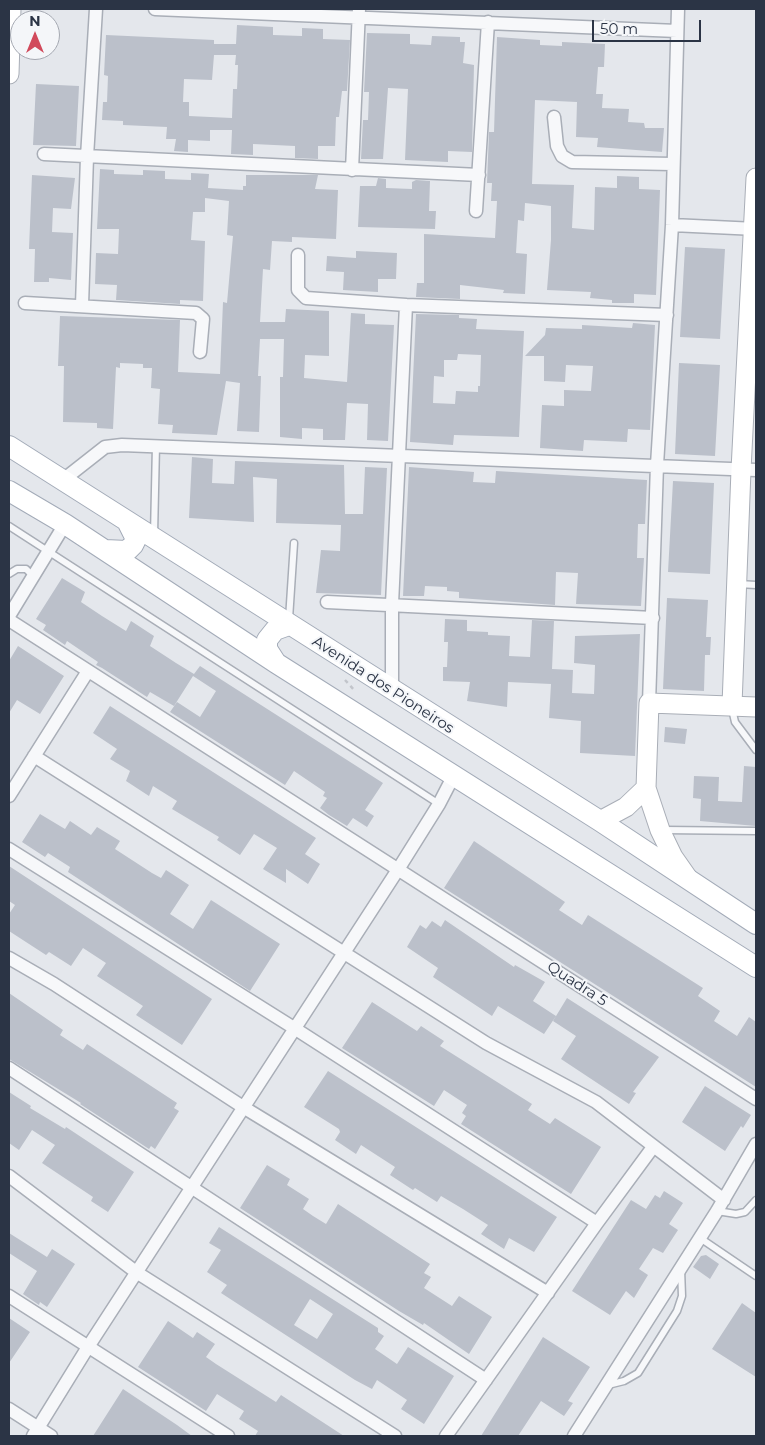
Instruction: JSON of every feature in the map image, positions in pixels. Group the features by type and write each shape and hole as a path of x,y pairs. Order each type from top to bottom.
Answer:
{"main road":[{"name":"Avenida dos Pioneiros","path":"9,446 600,822 690,882 752,917"},
{"path":"9,491 65,524 276,663 756,967"},
{"path":"105,550 127,551 132,548 136,539 127,520"},
{"path":"276,663 267,649 267,640 275,630 289,625"},
{"path":"736,954 752,954 756,951"}],"street":[{"path":"9,74 11,9"},
{"path":"82,305 87,157 96,9"},
{"path":"155,9 358,13 488,22 677,31"},
{"path":"678,9 672,164 672,225 657,465 646,788 660,830 673,857 690,882"},
{"path":"352,170 358,13"},
{"path":"476,211 488,22"},
{"path":"554,117 558,146 562,156 572,162 672,164"},
{"path":"44,154 479,175"},
{"path":"732,705 736,584 748,470 756,178"},
{"path":"672,225 755,229"},
{"path":"298,255 298,290 306,298 406,305 667,314"},
{"path":"25,304 82,305 196,313 202,319 200,352"},
{"path":"392,691 392,604 406,305"},
{"path":"63,480 105,448 156,445 748,470"},
{"path":"9,616 65,524"},
{"path":"327,602 653,618"},
{"name":"Quadra 5","path":"9,620 399,868 756,1099"},
{"path":"9,796 88,671"},
{"path":"649,703 756,707"},
{"path":"34,756 486,1043 596,1102 724,1200"},
{"path":"36,1432 136,1272 399,868 439,804 454,775"},
{"path":"600,822 626,807 646,788"},
{"path":"9,849 294,1028 596,1223"},
{"path":"9,958 54,984 243,1107 548,1293"},
{"path":"9,1068 486,1380"},
{"path":"574,1436 724,1200 756,1144"},
{"path":"446,1436 596,1223 653,1147"},
{"path":"9,1176 136,1272 395,1436"},
{"path":"9,1296 228,1436"},
{"path":"9,1410 36,1432 51,1436"}],"lane":[{"path":"154,538 156,445"},
{"path":"9,526 439,804"},
{"path":"289,625 294,543"},
{"path":"9,574 17,569 26,569 34,577"},
{"path":"736,584 756,585"},
{"path":"732,705 735,722 756,750"},
{"path":"660,830 756,831"},
{"path":"717,1211 736,1214 745,1212 756,1200"},
{"path":"700,1238 756,1276"},
{"path":"606,1385 624,1381 638,1373 677,1311 682,1296 681,1268"}],"building":[{"path":"237,25 273,27 273,35 302,36 302,28 323,29 323,39 350,40 347,91 342,91 339,117 336,117 335,146 318,146 318,159 295,158 295,146 253,144 253,155 231,154 232,130 210,130 210,141 188,140 188,152 174,151 176,139 166,139 167,127 123,125 123,121 102,120 103,102 107,102 108,76 104,75 106,35 214,40 214,44 236,44","holes":["214,55 236,55 235,65 238,65 237,89 233,89 232,118 189,116 189,102 183,102 184,79 212,80"]},
{"path":"367,33 410,34 410,44 431,45 432,36 460,37 460,42 465,42 463,63 474,65 472,152 448,151 448,162 405,160 408,89 388,88 383,159 361,159 363,120 368,120 369,92 364,92"},
{"path":"497,37 540,40 540,45 562,46 562,42 605,44 604,67 598,67 596,94 603,94 602,108 629,109 628,122 644,123 645,128 664,128 662,152 597,147 598,138 576,137 577,102 535,100 532,184 574,185 572,228 594,230 595,187 617,188 617,176 639,177 639,189 660,190 656,295 634,294 634,303 612,303 612,300 590,298 591,292 547,290 551,240 551,206 525,203 524,221 518,220 516,253 527,254 525,294 503,293 504,290 460,285 460,299 416,297 417,283 424,283 424,234 495,238 497,201 491,201 492,183 487,183 489,132 494,132"},
{"path":"36,84 79,86 76,146 33,145"},
{"path":"100,169 114,170 114,174 143,175 143,170 165,171 165,179 191,180 191,173 209,174 208,188 243,190 243,186 246,186 246,175 318,175 315,189 338,190 336,239 292,237 292,242 272,241 270,270 263,269 260,322 285,322 286,309 329,311 329,356 305,355 304,378 347,382 351,313 365,314 365,324 394,325 388,441 367,440 368,404 347,403 345,440 323,440 323,429 302,428 302,439 280,437 280,377 283,377 284,339 260,339 258,376 261,376 259,432 237,431 240,383 226,381 217,435 172,433 173,425 158,424 160,389 151,388 152,368 143,368 143,364 120,363 120,368 116,367 113,429 97,428 97,423 63,422 64,366 58,366 60,316 180,320 178,372 220,374 223,302 227,303 233,236 227,235 229,201 205,198 205,212 193,212 191,240 205,241 203,301 180,300 180,304 116,300 117,285 95,284 96,253 118,254 119,229 97,229"},
{"path":"32,175 75,178 71,209 53,208 52,232 73,233 71,280 49,278 49,282 34,282 35,249 29,249"},
{"path":"378,178 386,179 386,188 412,189 412,182 416,180 430,181 429,211 436,211 435,229 358,227 360,186 376,186"},
{"path":"685,247 725,249 720,339 680,337"},
{"path":"356,251 397,253 396,279 378,279 378,292 343,290 344,272 326,271 327,256 356,258"},
{"path":"416,314 459,315 459,318 477,319 476,329 524,331 519,437 454,435 453,445 410,442","holes":["458,354 481,355 480,386 478,386 478,392 456,391 455,404 433,403 434,376 444,377 444,360 457,360"]},
{"path":"633,323 655,325 650,430 628,429 627,442 584,440 583,451 540,448 542,405 564,406 564,390 591,391 593,366 566,365 565,382 544,381 544,356 525,356 545,335 546,328 582,329 582,325 632,328"},
{"path":"679,363 720,365 715,456 675,454"},
{"path":"192,457 213,459 212,483 234,484 235,461 344,465 345,514 363,514 365,467 387,468 381,595 316,593 321,550 340,551 341,525 276,523 277,479 253,477 254,522 189,518"},
{"path":"409,467 474,472 473,482 495,483 496,471 647,480 645,524 638,524 637,558 644,558 641,606 576,604 578,573 556,572 555,605 459,598 459,592 447,591 447,587 425,586 424,596 403,596"},
{"path":"673,481 714,483 710,574 668,572"},
{"path":"62,578 85,592 81,602 102,616 126,631 131,621 154,636 150,646 176,663 194,674 200,666 383,783 365,810 374,816 367,827 353,818 347,826 329,815 320,808 327,798 323,796 325,792 294,771 285,785 170,712 177,702 200,717 216,691 193,676 174,706 150,692 147,697 96,665 98,662 67,641 65,645 43,630 46,625 36,619"},
{"path":"667,598 708,600 706,637 711,637 710,655 705,655 704,691 663,689"},
{"path":"445,619 467,620 467,631 488,632 488,635 510,636 509,656 530,657 532,620 554,621 552,669 573,670 572,693 594,694 595,665 574,663 575,636 640,634 635,756 580,753 581,721 549,718 551,684 508,682 507,707 467,701 470,682 443,681 443,667 447,667 448,642 444,642"},
{"path":"18,646 64,676 40,714 17,700 9,713 9,661"},
{"path":"110,706 316,838 305,854 320,864 308,884 286,869 286,883 263,869 277,848 254,834 240,855 217,840 219,837 172,809 177,801 153,786 149,796 126,781 130,771 110,759 117,749 93,733"},
{"path":"665,727 687,729 685,744 664,742"},
{"path":"744,766 756,767 756,826 700,821 701,799 693,798 694,776 719,777 718,801 742,802"},
{"path":"40,814 65,829 70,821 91,835 97,827 120,841 115,849 152,873 161,878 166,870 189,885 170,914 193,929 211,900 280,944 250,991 68,872 70,867 48,853 45,857 22,842"},
{"path":"474,841 565,902 559,910 582,925 588,915 703,988 698,996 720,1011 714,1021 737,1036 749,1017 756,1022 756,1087 444,888"},
{"path":"9,866 212,999 182,1045 136,1015 143,1006 97,976 106,963 83,948 71,966 49,952 46,955 9,931 9,914 15,905 9,901"},
{"path":"445,920 514,967 515,965 545,982 533,1001 556,1016 544,1034 498,1006 492,1016 433,977 438,968 407,947 420,925 426,929 432,921 441,927"},
{"path":"9,993 63,1030 60,1035 83,1050 87,1044 177,1103 174,1108 179,1111 155,1149 151,1146 149,1149 81,1103 9,1059"},
{"path":"567,998 659,1057 633,1092 636,1093 629,1104 561,1059 576,1036 553,1021"},
{"path":"372,1002 417,1031 421,1026 444,1041 440,1046 532,1104 528,1110 550,1124 555,1118 601,1147 571,1194 461,1124 466,1116 462,1113 467,1105 444,1090 434,1106 342,1048"},
{"path":"328,1071 557,1217 534,1252 509,1238 504,1249 481,1234 488,1225 441,1196 437,1202 415,1188 413,1190 390,1175 395,1167 361,1145 356,1154 335,1140 340,1132 339,1129 304,1107"},
{"path":"705,1086 751,1115 743,1128 741,1126 725,1151 682,1122"},
{"path":"9,1092 31,1106 30,1108 65,1129 66,1127 134,1172 108,1212 91,1201 93,1197 42,1163 55,1145 32,1130 19,1150 9,1143"},
{"path":"267,1165 290,1179 287,1185 309,1199 303,1209 313,1216 326,1224 338,1204 430,1264 424,1273 431,1277 424,1288 452,1306 459,1296 492,1317 469,1354 424,1323 423,1325 399,1311 240,1208"},
{"path":"664,1191 683,1203 669,1224 678,1230 663,1253 653,1248 639,1269 648,1275 634,1298 626,1291 610,1315 572,1291 631,1200 646,1209 655,1195 660,1198"},
{"path":"219,1227 378,1328 378,1332 384,1336 375,1349 397,1364 408,1347 454,1376 424,1424 401,1409 407,1400 377,1380 372,1389 355,1380 221,1293 227,1285 207,1272 221,1250 209,1243","holes":["310,1299 333,1314 317,1339 294,1325"]},
{"path":"9,1233 47,1257 52,1249 75,1264 47,1307 40,1302 39,1305 23,1294 37,1271 9,1253"},
{"path":"706,1255 719,1264 710,1279 693,1267 701,1256"},
{"path":"742,1303 756,1313 756,1377 712,1349"},
{"path":"9,1318 30,1332 9,1363"},
{"path":"168,1321 193,1338 197,1332 215,1344 206,1357 216,1364 276,1402 281,1395 344,1436 255,1436 258,1431 239,1419 244,1411 217,1394 206,1411 138,1367"},
{"path":"543,1337 590,1367 568,1401 573,1403 564,1416 541,1401 518,1436 481,1436"},
{"path":"123,1389 177,1425 192,1436 93,1436"}]}
